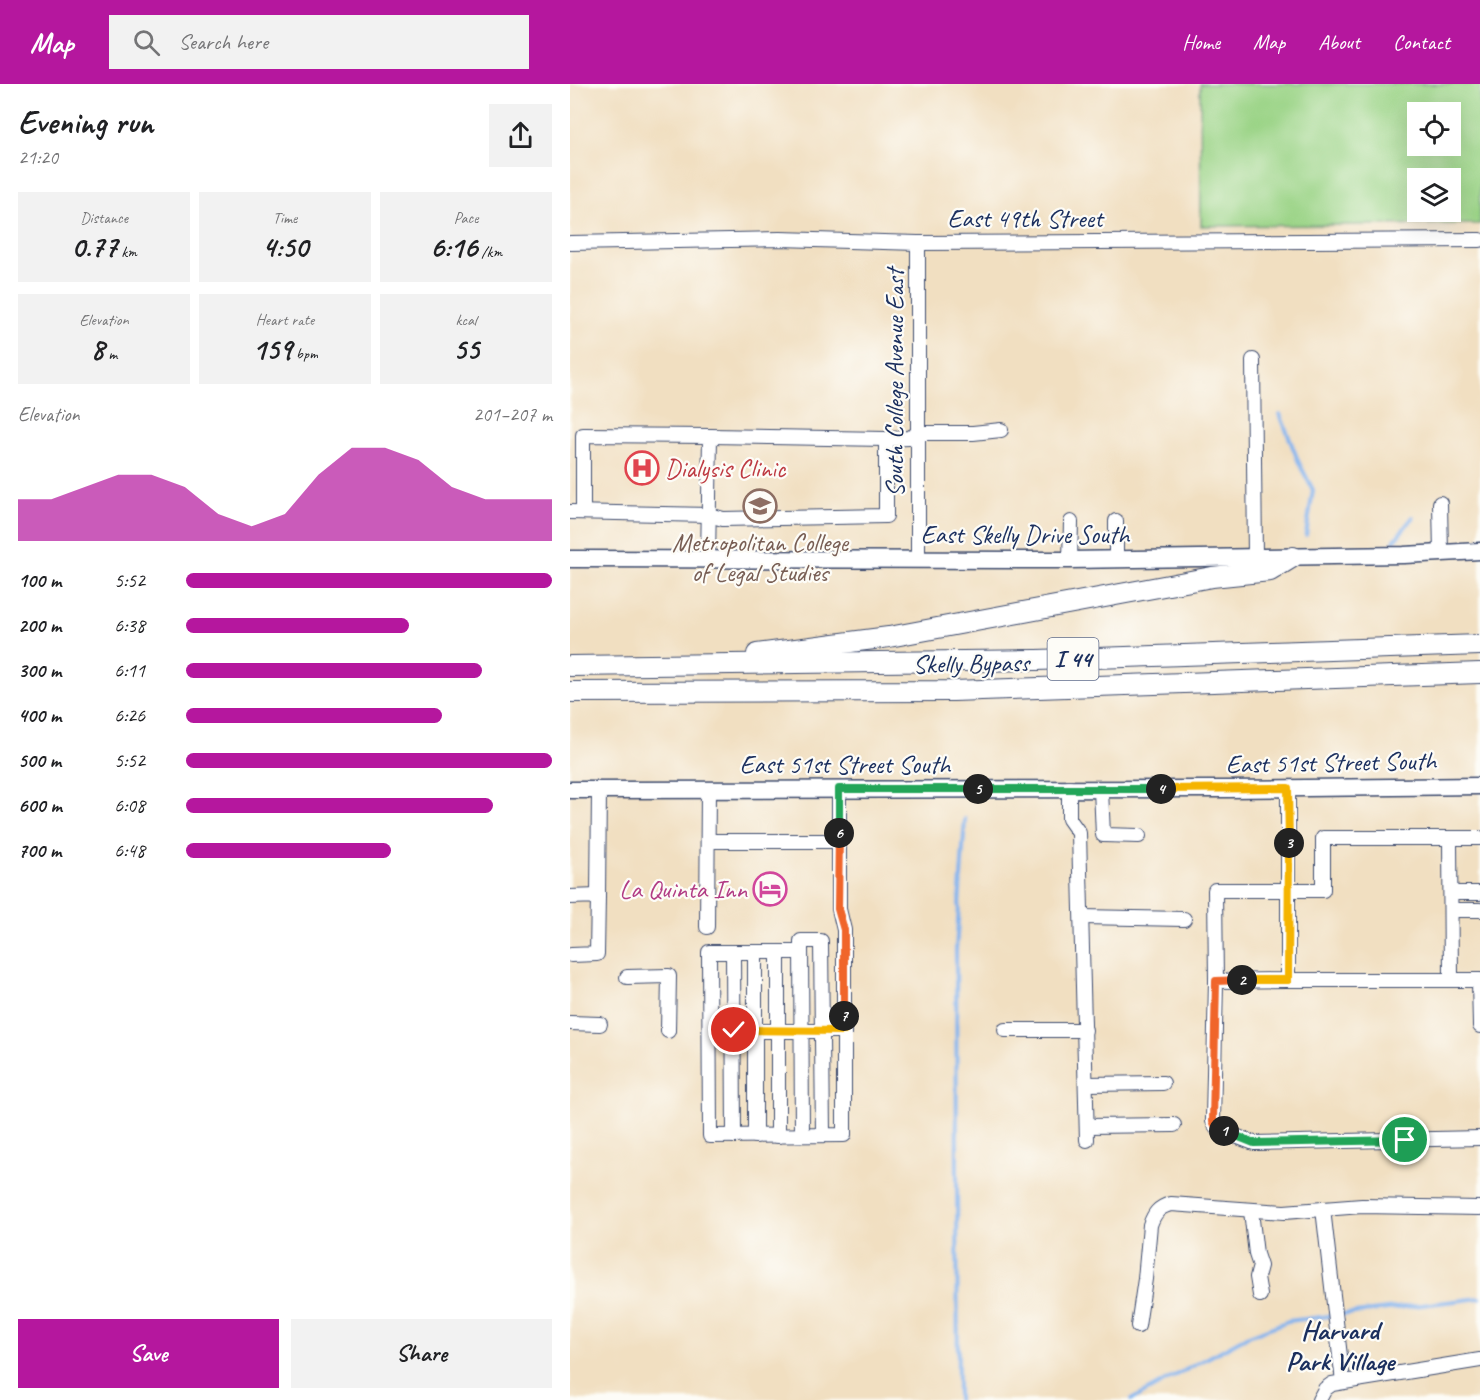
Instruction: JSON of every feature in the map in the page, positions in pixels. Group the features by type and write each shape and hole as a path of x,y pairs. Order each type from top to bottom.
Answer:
{"highway":[{"path":"665,666 889,637 1212,577 1270,571 1293,556"},
{"name":"Skelly Bypass","path":"570,666 1082,659 1480,645"},
{"name":"Skelly Bypass","path":"570,692 953,691 1480,673"}],"main road":[{"name":"East Skelly Drive South","path":"570,559 1070,560 1441,554 1480,551"},
{"name":"East 51st Street South","path":"570,790 1480,786"}],"street":[{"name":"East 49th Street","path":"570,243 780,239 918,243 1480,240"},
{"name":"South College Avenue East","path":"918,243 918,560"},
{"path":"1253,360 1255,557"},
{"path":"886,439 886,516 723,519 709,515 576,512 576,435 886,439 909,438 919,432 973,433 1000,430"},
{"path":"708,560 710,436"},
{"path":"1440,502 1441,554"},
{"path":"1116,521 1116,559"},
{"path":"1070,560 1071,522"},
{"path":"1069,788 1069,819 1079,833 1087,1133 1174,1125"},
{"path":"1288,788 1288,980"},
{"path":"706,927 708,789"},
{"path":"801,952 709,952 710,1136 844,1135 844,930 838,909 839,789"},
{"path":"1101,789 1103,835 1139,836"},
{"path":"571,955 597,954 598,790"},
{"path":"1480,838 1323,838 1323,890 1215,890 1213,1121 1217,1129 1254,1143 1480,1138"},
{"path":"1450,838 1451,980"},
{"path":"708,841 839,841"},
{"path":"1451,893 1480,893"},
{"path":"570,897 598,896"},
{"path":"1451,910 1480,910"},
{"path":"1082,917 1184,918"},
{"path":"802,1136 801,941 821,941 823,1135"},
{"path":"733,952 734,1136"},
{"path":"755,952 755,1136"},
{"path":"778,952 778,1136"},
{"path":"627,976 669,976 668,1031"},
{"path":"1216,981 1479,980 1480,1026"},
{"path":"570,1023 600,1024"},
{"path":"710,1030 844,1031"},
{"path":"1005,1030 1084,1030"},
{"path":"1086,1083 1163,1083"},
{"path":"1138,1326 1150,1225 1157,1211 1163,1206 1171,1204 1284,1212 1362,1206 1480,1208"},
{"path":"1323,1209 1343,1382"},
{"path":"1251,1211 1256,1254 1260,1266 1257,1277 1260,1295"},
{"path":"1319,1400 1325,1389 1332,1384 1480,1360"}],"green space":[{"path":"1200,84 1480,84 1480,224 1201,226"}],"waterway":[{"path":"1280,414 1299,463 1313,490 1306,535"},
{"path":"1394,541 1413,517"},
{"path":"958,1400 956,950 965,819"},
{"path":"1131,1400 1246,1337 1288,1321 1480,1298"}],"place":[{"name":"Dialysis Clinic","path":"642,468"},
{"name":"Metropolitan College of Legal Studies","path":"760,506"},
{"name":"La Quinta Inn","path":"770,889"}],"district":[{"name":"Harvard Park Village","path":"1340,1346"}],"route":[{"path":"734,1030 844,1031 844,930 838,909 839,789 1288,788 1288,980 1216,981 1213,1121 1217,1129 1254,1143 1405,1140"}]}
